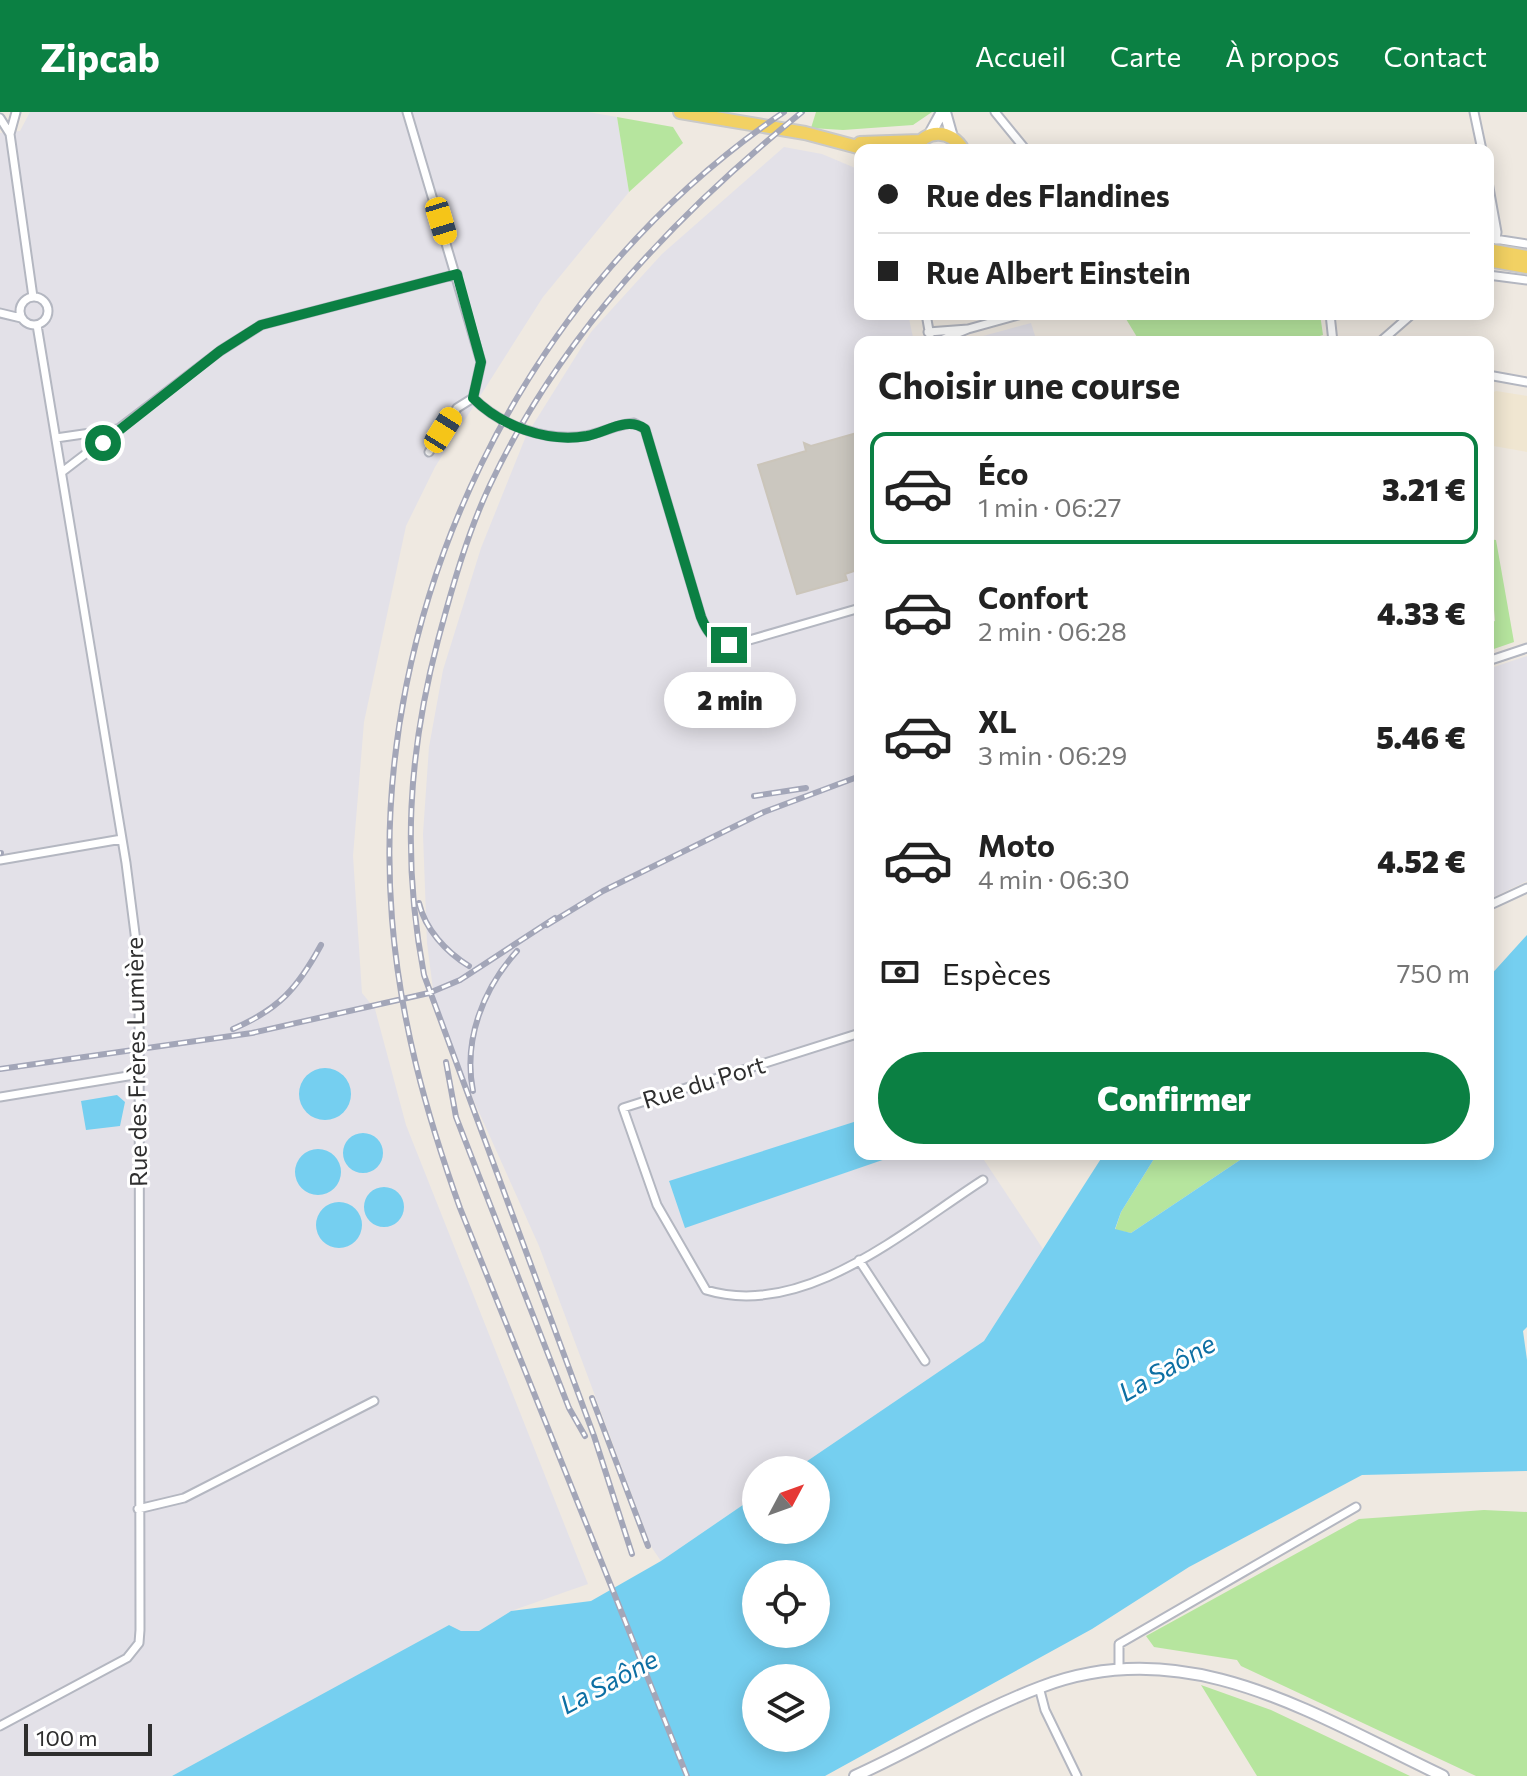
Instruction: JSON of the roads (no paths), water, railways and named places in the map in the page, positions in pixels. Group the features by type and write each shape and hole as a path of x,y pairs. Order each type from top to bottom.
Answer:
{"main road":[{"path":"680,112 854,144"},
{"path":"921,142 944,112"},
{"path":"944,112 952,137 958,144"},
{"path":"851,143 921,142 952,137"},
{"path":"1494,244 1527,257"},
{"path":"1494,261 1527,267"},
{"path":"855,1776 1039,1687 1085,1674 1119,1670 1189,1671 1246,1685 1443,1776"}],"street":[{"path":"16,112 10,134 33,297"},
{"path":"407,112 481,362 473,398 457,408 429,452"},
{"path":"995,112 1021,144"},
{"path":"1474,112 1481,144"},
{"path":"0,118 10,134"},
{"path":"1494,243 1527,244"},
{"path":"62,472 220,351 261,325 457,274"},
{"path":"1494,276 1527,280"},
{"path":"33,297 42,299 48,307 47,319 37,325 2,313 33,297"},
{"path":"21,303 21,318"},
{"path":"927,320 930,336"},
{"path":"950,336 1000,320"},
{"path":"1387,336 1405,320"},
{"name":"Rue des Frères Lumière","path":"0,1726 127,1658 135,1650 140,1630 139,965 122,839 37,325"},
{"path":"928,332 968,329"},
{"path":"1494,376 1527,382"},
{"path":"473,398 481,406 524,430 542,436 586,436 628,423 645,429 701,617 707,633 719,642 729,645 739,643 854,610"},
{"path":"56,438 121,429"},
{"path":"1494,659 1527,648"},
{"path":"0,860 122,839"},
{"path":"1494,903 1527,888"},
{"name":"Rue du Port","path":"854,1035 623,1108 657,1205 706,1290 740,1298 801,1289 859,1260 983,1180"},
{"path":"0,1097 140,1074"},
{"path":"859,1260 925,1361"},
{"path":"138,1509 184,1498 374,1401"},
{"path":"1119,1670 1119,1644 1356,1507"},
{"path":"1039,1687 1045,1710 1077,1776"}],"water":[{"name":"La Saône","path":"1527,935 1527,1327 1523,1331 1527,1360 1527,1471 1362,1475 1189,1567 1092,1629 825,1776 172,1776 449,1625 461,1631 479,1631 511,1611 591,1601 661,1561 742,1506 742,1544 830,1544 830,1456 815,1456 984,1341 1100,1160 1153,1160 1121,1212 1115,1229 1131,1233 1240,1160 1494,1160 1494,971"},
{"path":"325,1068 343,1076 351,1094 343,1112 325,1120 307,1112 299,1094 307,1076"},
{"path":"117,1095 125,1102 120,1126 86,1130 81,1101"},
{"path":"854,1122 854,1160 883,1160 685,1228 669,1181"},
{"path":"363,1133 377,1139 383,1153 377,1167 363,1173 349,1167 343,1153 349,1139"},
{"path":"318,1149 334,1156 341,1172 334,1188 318,1195 302,1188 295,1172 302,1156"},
{"path":"384,1187 398,1193 404,1207 398,1221 384,1227 370,1221 364,1207 370,1193"},
{"path":"339,1202 355,1209 362,1225 355,1241 339,1248 323,1241 316,1225 323,1209"}],"railway":[{"path":"687,1776 460,1208 436,1137 416,1066 396,957 392,919 391,802 406,685 437,572 482,464 540,362 610,268 692,184 784,112"},
{"path":"632,1554 594,1436 424,975 417,932 411,848 415,766 428,682 455,581 482,504 518,430 550,378 625,281 710,193 802,112"},
{"path":"547,925 603,891 764,812 854,778"},
{"path":"754,796 806,788"},
{"path":"419,903 426,922 438,939 469,966"},
{"path":"0,1069 252,1033 429,993 460,980 555,918"},
{"path":"233,1029 263,1014 285,996 304,974 321,945"},
{"path":"473,1091 471,1053 478,1016 494,982 517,951"},
{"path":"446,1062 456,1117 569,1408 585,1436"},
{"path":"592,1398 648,1546"}]}
